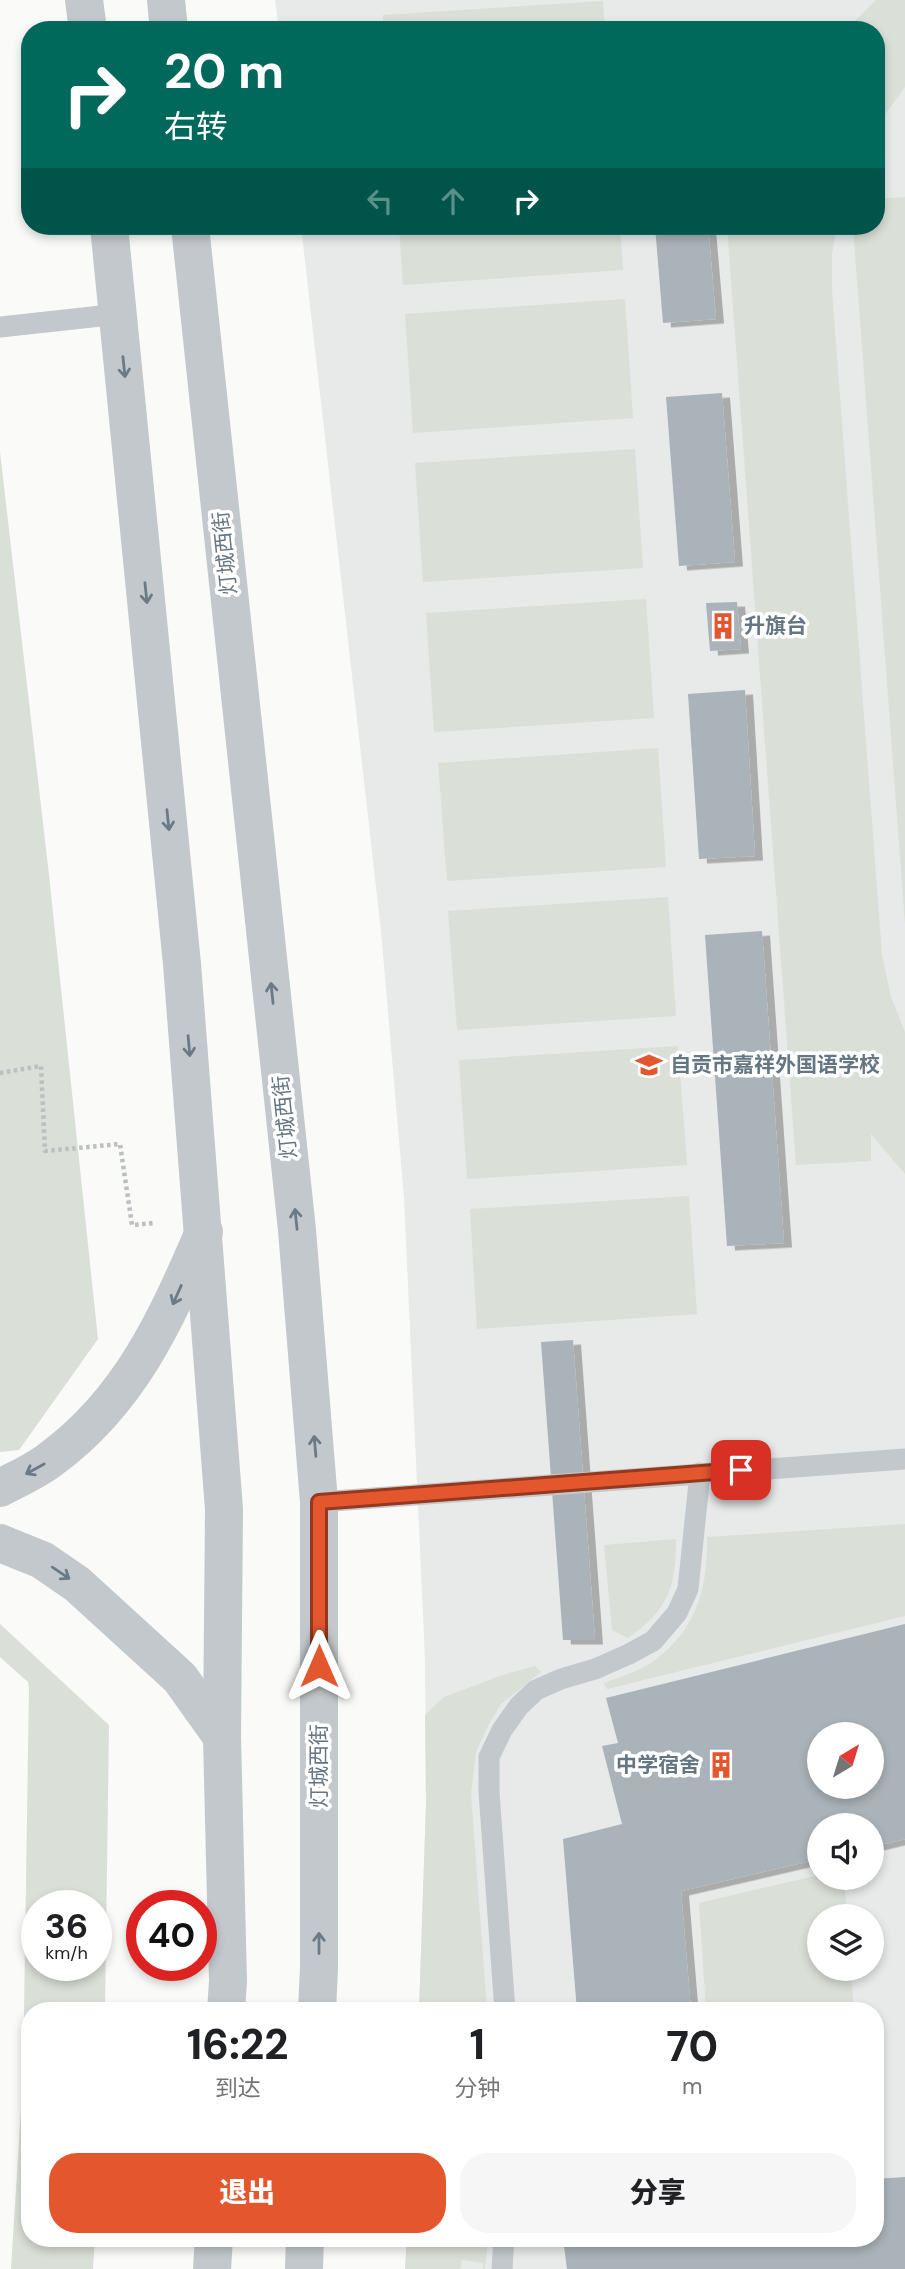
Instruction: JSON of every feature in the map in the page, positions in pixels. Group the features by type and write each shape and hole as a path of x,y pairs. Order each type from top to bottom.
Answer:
{"street":[{"path":"84,0 87,21"},
{"path":"166,0 168,21"},
{"path":"110,235 182,964 224,1509 222,1737 227,2002"},
{"name":"灯城西街","path":"191,235 297,1230 319,1502 317,2002"},
{"path":"0,1488 51,1460 100,1416 140,1364 169,1312 203,1225"},
{"path":"0,1543 42,1560 77,1584 180,1678 222,1737"},
{"path":"212,2269 213,2247"},
{"path":"304,2269 305,2247"}],"lane":[{"path":"0,327 119,314"},
{"path":"319,1502 905,1459"},
{"path":"504,2002 488,1792 489,1756 513,1714 536,1690 561,1678 629,1654 653,1641 677,1613 688,1589 700,1473"},
{"path":"502,2269 503,2247"}],"path":[{"path":"0,1073 41,1066 45,1151 120,1144 132,1225 203,1225"}],"shaded area":[{"name":"自贡市嘉祥外国语学校","path":"275,0 905,0 905,2269 405,2269 406,2247 884,2247 884,2002 419,2002 426,1804 425,1659 404,1198 381,931 302,235 885,235 885,21 278,21"},
{"path":"876,0 905,0 905,87 885,114 885,21 855,21"},
{"path":"603,1 604,21 383,21 383,15"},
{"path":"905,197 905,924 854,235 885,235 885,198"},
{"path":"400,235 621,235 623,270 403,285"},
{"path":"728,235 835,235 832,254 832,290 882,955 891,997 905,1032 905,1174 871,1134 871,1161 796,1165"},
{"path":"625,299 633,418 413,433 405,314"},
{"path":"635,449 643,568 423,582 415,463"},
{"path":"0,452 49,875 98,1339 19,1450 0,1452"},
{"path":"646,599 654,718 434,732 426,613"},
{"path":"658,748 666,867 447,881 438,763"},
{"path":"668,897 676,1016 457,1030 448,911"},
{"path":"678,1046 687,1165 467,1179 459,1060"},
{"path":"689,1196 697,1314 477,1329 470,1209"},
{"path":"905,1524 905,1616 607,1689 604,1683 654,1661 681,1635 697,1606 702,1590 707,1537"},
{"path":"676,1539 674,1571 661,1607 642,1628 628,1638 612,1630 604,1545"},
{"path":"0,1624 109,1725 107,1890 26,1890 28,1682 0,1657"},
{"path":"535,1666 541,1672 501,1704 476,1752 471,1794 486,2002 419,2002 426,1804 425,1715 444,1697"},
{"path":"807,1878 807,1890 845,1890 846,1904 807,1904 807,1981 852,1981 853,2002 705,2002 699,1903"},
{"path":"24,1981 105,1981 105,2002 24,2002"},
{"path":"21,2108 21,2247 94,2247 93,2269 11,2269"},
{"path":"406,2247 487,2247 485,2269 483,2263 462,2260 460,2269 405,2269"}],"building":[{"path":"656,235 709,235 716,319 663,323"},
{"path":"722,393 735,562 679,566 666,397"},
{"name":"升旗台","path":"737,602 741,649 710,651 706,603"},
{"path":"745,690 755,856 699,859 688,694"},
{"path":"762,931 784,1243 727,1246 705,935"},
{"path":"573,1340 595,1640 563,1640 541,1342"},
{"name":"中学宿舍","path":"905,1624 905,1839 884,1844 884,1813 807,1813 807,1862 681,1891 690,2002 576,2002 563,1839 622,1824 602,1746 618,1743 606,1698"},
{"path":"905,2177 905,2269 567,2269 564,2247 884,2247 884,2178"}],"place":[{"name":"升旗台","path":"723,626"},
{"name":"自贡市嘉祥外国语学校","path":"649,1065"},
{"name":"中学宿舍","path":"721,1765"}],"route":[{"path":"319,1666 319,1502 741,1470"}]}
